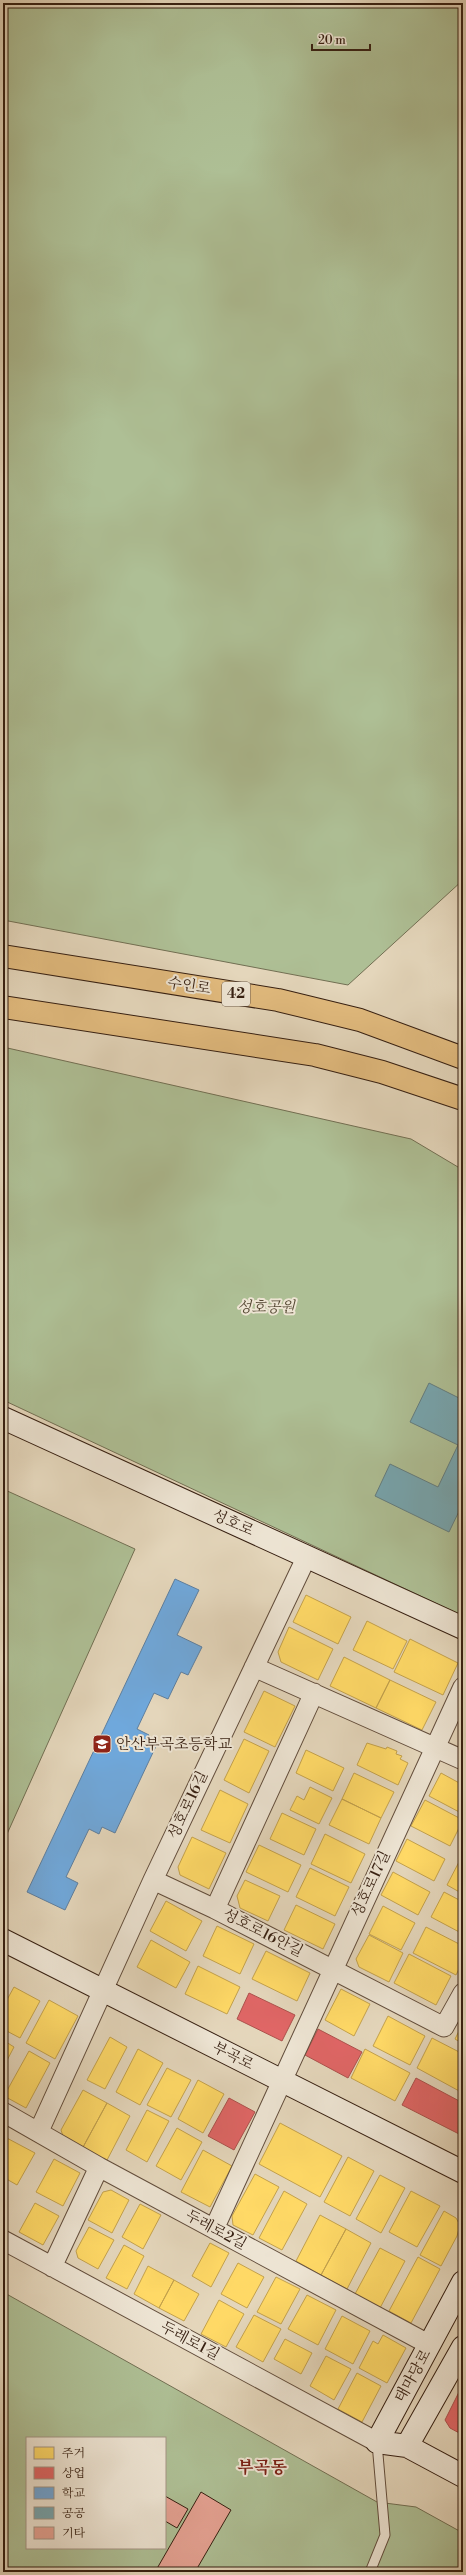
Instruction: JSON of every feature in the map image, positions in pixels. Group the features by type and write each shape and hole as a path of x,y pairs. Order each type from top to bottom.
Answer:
{"highway":[{"name":"수인로","path":"3,956 278,1000 360,1020 463,1058"},
{"path":"3,1007 316,1055 382,1072 463,1099"}],"street":[{"name":"성호로","path":"3,1418 463,1628"},
{"name":"성호로16길","path":"39,2131 153,1880 307,1556"},
{"path":"254,1667 463,1760"},
{"name":"성호로17길","path":"214,2229 332,1968 463,1687"},
{"name":"성호로16안길","path":"314,1693 215,1909 444,2027 463,1993"},
{"path":"153,1880 215,1909"},
{"name":"부곡로","path":"3,1940 463,2172"},
{"name":"두레로2길","path":"3,2112 39,2131 98,2166 430,2345"},
{"path":"52,2267 98,2166"},
{"name":"두레로1길","path":"3,2240 377,2442"},
{"name":"태마당로","path":"377,2442 463,2282"},
{"name":"태마당로","path":"407,2446 463,2347"},
{"path":"377,2442 407,2446 463,2476"}],"lane":[{"path":"370,2572 385,2535 377,2442"}],"green space":[{"path":"3,3 463,3 463,880 348,985 3,920"},
{"name":"성호공원","path":"3,1047 411,1139 463,1170 463,1616 3,1400"},
{"path":"3,1489 135,1549 3,1843"},
{"path":"3,2292 377,2502 416,2507 463,2533 463,2572 3,2572"}],"building: 주거":[{"path":"306,1595 351,1617 338,1644 293,1622"},
{"path":"367,1621 407,1641 393,1669 353,1650"},
{"path":"289,1627 333,1649 318,1680 281,1662 278,1652"},
{"path":"410,1639 458,1663 443,1695 394,1672"},
{"path":"344,1657 390,1680 376,1708 330,1686"},
{"path":"390,1680 436,1702 422,1730 376,1708"},
{"path":"264,1691 295,1706 275,1747 244,1732"},
{"path":"463,1722 463,1740 459,1731"},
{"path":"244,1739 269,1751 249,1793 224,1780"},
{"path":"367,1743 386,1749 387,1747 397,1751 396,1754 402,1756 400,1759 408,1763 398,1785 357,1765"},
{"path":"306,1750 344,1768 333,1791 296,1773"},
{"path":"354,1773 394,1792 381,1818 342,1799"},
{"path":"441,1773 463,1785 463,1814 429,1796"},
{"path":"310,1787 332,1798 319,1824 290,1810 297,1796 304,1800"},
{"path":"220,1790 248,1804 230,1843 201,1830"},
{"path":"342,1799 381,1818 369,1844 329,1825"},
{"path":"425,1800 463,1820 450,1846 411,1826"},
{"path":"282,1813 316,1829 304,1855 270,1839"},
{"path":"325,1834 365,1854 351,1883 311,1864"},
{"path":"192,1837 226,1853 209,1889 180,1875 178,1867"},
{"path":"407,1839 445,1859 434,1881 396,1861"},
{"path":"259,1845 301,1865 288,1892 246,1872"},
{"path":"460,1860 463,1862 463,1894 447,1885"},
{"path":"310,1868 349,1887 335,1916 296,1897"},
{"path":"393,1872 430,1892 418,1915 381,1895"},
{"path":"245,1880 280,1896 268,1921 240,1908 237,1896"},
{"path":"444,1892 463,1902 463,1934 431,1917"},
{"path":"166,1901 202,1921 186,1951 150,1931"},
{"path":"296,1905 335,1924 323,1949 284,1930"},
{"path":"383,1906 415,1923 401,1950 369,1934"},
{"path":"217,1926 254,1944 240,1974 203,1956"},
{"path":"426,1927 463,1946 463,1961 456,1975 413,1953"},
{"path":"369,1935 403,1953 389,1982 359,1967 356,1959"},
{"path":"151,1940 190,1962 176,1988 137,1967"},
{"path":"266,1951 310,1973 297,2001 252,1979"},
{"path":"409,1954 451,1976 436,2005 394,1983"},
{"path":"198,1966 240,1987 227,2014 185,1994"},
{"path":"14,1987 40,2001 20,2038 3,2029 3,2007"},
{"path":"341,1989 370,2004 354,2036 325,2020"},
{"path":"49,2000 78,2016 55,2059 26,2043"},
{"path":"388,2016 425,2036 410,2065 373,2046"},
{"path":"463,2023 463,2044 455,2039"},
{"path":"110,2037 127,2047 105,2089 87,2080"},
{"path":"432,2038 463,2054 461,2092 417,2068"},
{"path":"3,2040 14,2047 3,2068"},
{"path":"138,2049 163,2063 140,2105 116,2092"},
{"path":"365,2049 410,2073 395,2101 351,2078"},
{"path":"29,2051 50,2063 26,2108 4,2096"},
{"path":"167,2068 191,2080 171,2117 147,2105"},
{"path":"198,2080 224,2094 203,2133 178,2119"},
{"path":"83,2090 107,2103 82,2149 64,2139 61,2130"},
{"path":"107,2103 130,2116 106,2162 82,2149"},
{"path":"147,2110 169,2121 147,2162 126,2150"},
{"path":"280,2123 342,2156 320,2197 259,2164"},
{"path":"177,2128 202,2142 181,2180 156,2166"},
{"path":"3,2136 35,2153 17,2185 3,2177"},
{"path":"203,2150 232,2166 210,2207 181,2192"},
{"path":"348,2157 374,2171 350,2216 324,2202"},
{"path":"54,2159 80,2173 63,2206 36,2192"},
{"path":"255,2174 279,2187 253,2235 233,2225 232,2216"},
{"path":"380,2175 405,2188 381,2233 356,2219"},
{"path":"111,2190 129,2200 112,2233 88,2220 103,2192"},
{"path":"284,2191 307,2204 282,2250 259,2238"},
{"path":"411,2191 440,2206 417,2247 389,2232"},
{"path":"35,2203 59,2216 43,2245 19,2232"},
{"path":"140,2204 161,2215 143,2249 122,2237"},
{"path":"444,2211 456,2218 460,2225 457,2236 441,2266 420,2255"},
{"path":"320,2215 346,2229 321,2275 296,2261"},
{"path":"89,2227 114,2240 98,2269 78,2258 76,2251"},
{"path":"346,2229 371,2243 347,2289 321,2275"},
{"path":"210,2243 229,2253 211,2287 192,2276"},
{"path":"124,2245 144,2256 127,2289 106,2278"},
{"path":"380,2248 405,2261 380,2308 355,2294"},
{"path":"418,2257 440,2269 411,2323 389,2311"},
{"path":"238,2263 264,2277 247,2308 221,2294"},
{"path":"148,2266 174,2280 159,2308 134,2294"},
{"path":"276,2277 300,2289 281,2324 257,2312"},
{"path":"174,2280 199,2294 184,2321 159,2308"},
{"path":"307,2295 336,2310 318,2345 288,2329"},
{"path":"219,2300 244,2314 226,2347 201,2334"},
{"path":"254,2315 281,2329 263,2362 236,2347"},
{"path":"342,2316 370,2331 353,2364 325,2349"},
{"path":"383,2335 406,2348 387,2383 359,2368 373,2341 378,2344"},
{"path":"285,2339 312,2353 301,2374 274,2359"},
{"path":"326,2356 351,2369 334,2400 310,2386"},
{"path":"357,2373 381,2386 362,2422 338,2409"}],"building: 상업":[{"path":"249,1993 295,2015 282,2041 237,2019"},
{"path":"318,2029 362,2052 348,2078 305,2055"},
{"path":"416,2078 463,2103 463,2136 402,2105"},
{"path":"229,2098 255,2112 234,2150 208,2136"},
{"path":"463,2384 463,2435 450,2428 445,2420"}],"building: 학교":[{"path":"175,1579 199,1590 177,1635 202,1647 188,1675 181,1672 168,1699 154,1693 137,1729 149,1735 147,1739 157,1744 115,1833 102,1827 99,1834 89,1829 66,1877 78,1883 65,1910 27,1892"}],"building: 공공":[{"path":"429,1383 463,1400 463,1503 449,1532 375,1496 390,1464 438,1487 458,1445 410,1422"}],"building: 기타":[{"path":"201,2492 231,2510 195,2572 155,2572"},
{"path":"166,2497 188,2509 177,2528 166,2522"}],"place":[{"name":"안산부곡초등학교","path":"102,1744"}],"district":[{"name":"부곡동","path":"262,2468"}]}
